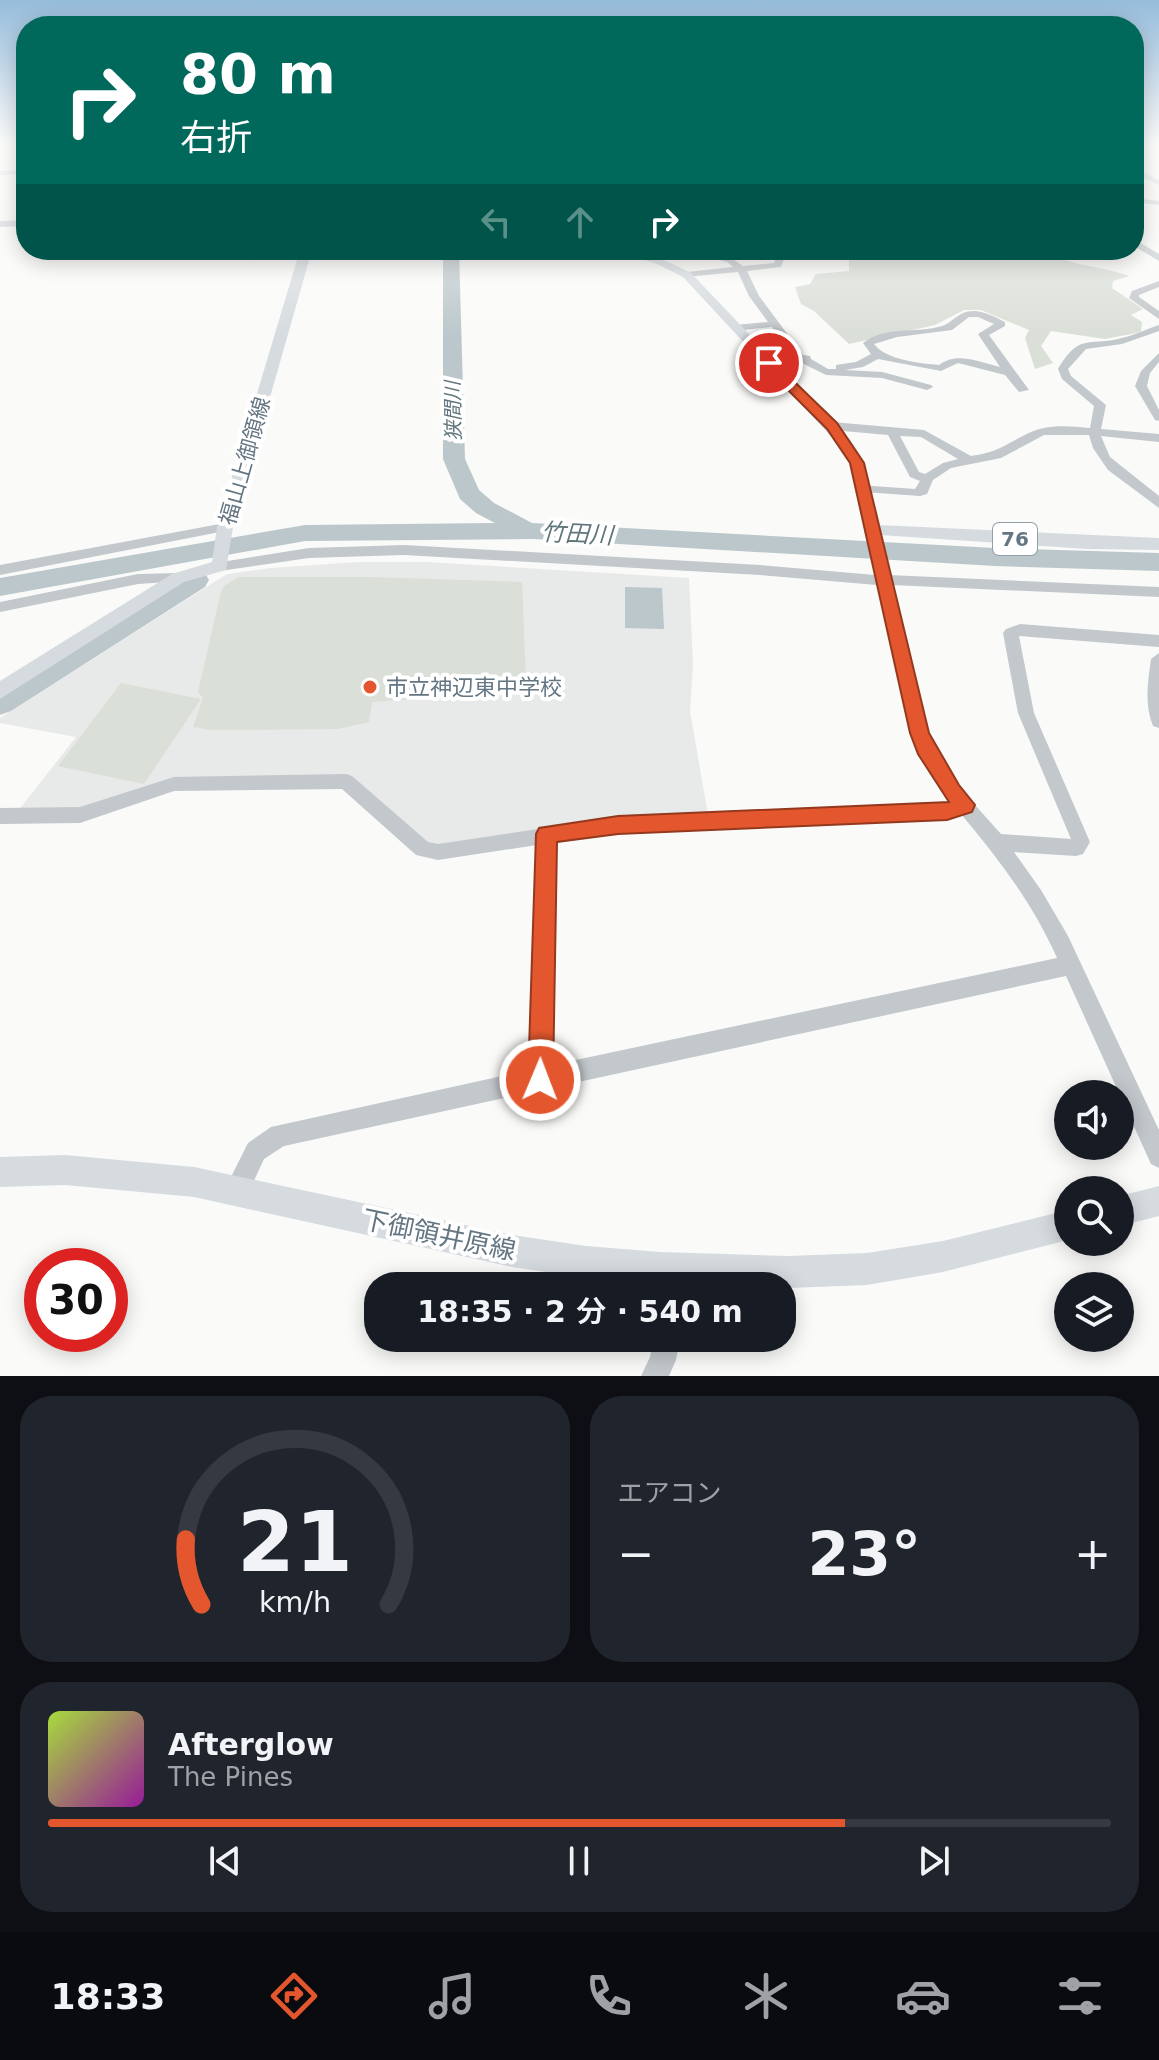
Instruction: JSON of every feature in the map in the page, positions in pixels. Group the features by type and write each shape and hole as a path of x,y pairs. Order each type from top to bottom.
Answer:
{"main road":[{"name":"福山上御領線","path":"221,563 224,528 303,260"},
{"path":"654,260 687,275 832,426 857,463 871,532"},
{"name":"76","path":"871,532 1159,544"},
{"path":"0,691 178,578 221,563"},
{"name":"下御領井原線","path":"0,1172 41,1169 119,1174 236,1191 511,1251 637,1272"},
{"path":"1134,1207 1159,1201"},
{"name":"下御領井原線","path":"796,1272 868,1269 954,1254 1054,1229"}],"street":[{"path":"730,260 741,269 773,324 786,335 799,357 826,372 882,375 927,387"},
{"path":"687,275 778,265 780,260"},
{"path":"1159,284 1135,293 1134,298 1159,316"},
{"path":"877,355 868,343 874,339 948,328 959,316 980,312 1001,324 983,334 994,345 1006,372 1023,390"},
{"path":"735,328 773,324"},
{"path":"1159,328 1121,342 1091,342 1067,361 1063,369 1066,377 1100,405 1094,433 1112,468 1142,487 1159,504"},
{"path":"769,363 799,357 832,367 849,367 877,355 941,368 950,361 958,360 1006,372"},
{"path":"1159,356 1139,381 1140,388 1159,418"},
{"path":"832,426 924,434 967,459"},
{"path":"892,432 914,474 926,479"},
{"path":"864,488 922,491 926,479 967,459 1008,452 1038,432 1159,438"},
{"path":"0,570 224,528"},
{"path":"871,532 925,749 952,791 996,842 1034,896 1071,965 1159,1156"},
{"path":"221,563 309,553 404,550 1159,592"},
{"path":"0,607 138,579 178,578"},
{"path":"996,842 1076,848 1081,842 1026,713 1011,633 1020,629 1159,641"},
{"path":"1159,659 1155,693 1159,721"},
{"path":"0,816 80,815 174,784 346,781 423,849 438,852 618,825 947,811 965,805"},
{"path":"540,1080 547,834"},
{"path":"236,1191 256,1151 279,1135 540,1080 825,1014 1071,965"},
{"path":"655,1376 664,1352"}],"shaded area":[{"path":"849,260 1066,260 1129,276 1113,281 1112,288 1143,309 1131,315 1142,322 1141,332 1105,339 1051,331 1041,346 1053,363 1035,369 1025,338 1029,330 981,310 964,310 935,325 849,344 814,311 801,304 795,287 810,284 816,274 849,271"},
{"name":"市立神辺東中学校","path":"358,562 428,562 689,578 693,664 690,711 708,815 444,847 425,845 347,776 165,780 81,809 18,811 76,737 0,723 0,718 227,574"},
{"path":"239,577 522,582 526,682 515,692 372,702 369,722 338,729 211,730 193,727 203,698 198,692 220,596 223,587"},
{"path":"625,587 662,588 664,629 625,628"},
{"path":"121,683 201,699 144,784 58,766"}],"waterway":[{"name":"狭間川","path":"451,260 454,459 469,494 485,508 522,527"},
{"name":"竹田川","path":"0,587 305,533 534,531 995,557 1159,562"},
{"path":"0,703 196,580"}],"place":[{"name":"市立神辺東中学校","path":"370,687"}],"route":[{"path":"540,1080 547,834 618,825 947,811 965,805 952,791 925,749 919,733 857,463 832,426 769,363"}]}
